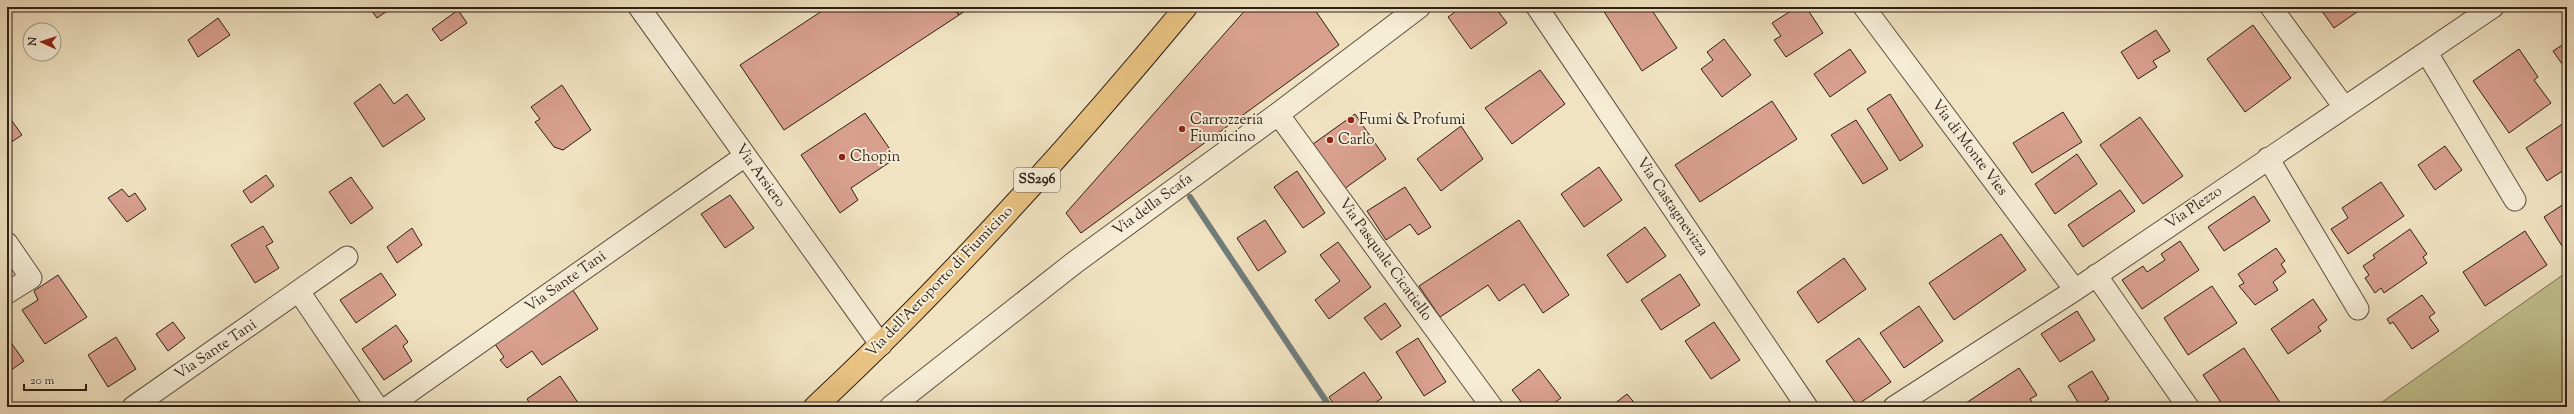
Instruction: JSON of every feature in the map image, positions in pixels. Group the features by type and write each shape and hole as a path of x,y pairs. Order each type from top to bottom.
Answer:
{"main road":[{"name":"Via dell'Aeroporto di Fiumicino","path":"815,407 881,345 1016,204 1186,7"}],"street":[{"name":"Via Arsiero","path":"639,7 881,345"},
{"name":"Via della Scafa","path":"904,403 1074,262 1278,114 1419,7"},
{"name":"Via Castagnevizza","path":"1537,7 1807,407"},
{"name":"Via di Monte Vies","path":"1864,7 2075,290"},
{"path":"2271,7 2344,107"},
{"name":"Via Plezzo","path":"1894,407 2075,290 2493,7"},
{"path":"2427,53 2515,200"},
{"name":"Via Pasquale Cicatiello","path":"1278,114 1492,407"},
{"name":"Via Sante Tani","path":"388,407 745,156"},
{"path":"2268,158 2358,309"},
{"path":"7,243 30,278 7,293"},
{"name":"Via Sante Tani","path":"133,407 300,293 347,257"},
{"path":"2096,275 2188,407"},
{"path":"300,293 377,407"}],"green space":[{"path":"2567,272 2567,407 2375,407"}],"building":[{"path":"369,7 393,7 377,18"},
{"path":"828,7 953,7 959,15 784,130 740,65"},
{"path":"953,7 971,7 959,15"},
{"name":"Carrozzeria Fiumicino","path":"1248,7 1313,7 1339,45 1081,233 1066,213"},
{"path":"1462,7 1495,7 1507,23 1471,49 1448,17"},
{"path":"1601,7 1660,7 1653,12 1677,48 1642,71"},
{"path":"1797,7 1806,7 1823,33 1786,57 1774,40 1781,36 1772,23"},
{"path":"2319,7 2364,7 2334,28"},
{"path":"458,10 467,23 441,41 432,29"},
{"path":"218,18 230,35 198,57 188,40"},
{"path":"2253,25 2291,78 2245,112 2207,59"},
{"path":"2156,30 2170,51 2153,61 2157,67 2138,79 2121,52"},
{"path":"1724,39 1751,75 1722,97 1701,69 1713,60 1707,52"},
{"path":"2567,42 2567,71 2553,51"},
{"path":"1850,49 1866,72 1830,97 1814,74"},
{"path":"2519,49 2538,77 2534,80 2551,103 2509,133 2473,81"},
{"path":"1540,70 1565,104 1512,144 1485,108"},
{"path":"380,84 394,104 407,94 425,119 383,147 354,103"},
{"path":"562,85 591,130 563,150 554,147 535,122 540,119 531,107"},
{"path":"1890,94 1923,146 1900,161 1867,109"},
{"path":"1772,101 1797,139 1700,202 1675,165"},
{"path":"2063,112 2082,142 2032,173 2013,143"},
{"path":"865,113 896,158 851,188 858,200 840,213 801,155"},
{"path":"7,114 22,135 7,145"},
{"path":"1355,114 1386,159 1344,189 1313,144"},
{"path":"2140,117 2183,176 2143,204 2100,145"},
{"path":"1856,120 1888,169 1863,184 1831,135"},
{"path":"2567,121 2567,168 2547,181 2526,148"},
{"path":"1461,126 1483,159 1441,191 1417,159"},
{"path":"2445,146 2462,170 2435,190 2418,165"},
{"path":"2077,154 2097,184 2055,214 2035,184"},
{"path":"1599,167 1622,200 1584,227 1561,194"},
{"path":"1297,171 1325,213 1303,228 1274,187"},
{"path":"266,175 274,186 251,203 243,191"},
{"path":"351,177 373,208 351,224 329,192"},
{"path":"2381,182 2404,216 2348,254 2331,229 2348,218 2342,208"},
{"path":"1405,187 1431,227 1418,235 1410,224 1386,240 1367,211"},
{"path":"122,189 129,197 135,193 146,209 127,222 108,198"},
{"path":"2120,190 2135,211 2083,247 2068,225"},
{"path":"730,195 754,228 725,248 701,214"},
{"path":"2254,196 2270,221 2224,251 2208,227"},
{"path":"2567,202 2567,243 2562,246 2544,217"},
{"path":"1265,220 1286,252 1258,271 1237,238"},
{"path":"1519,220 1569,295 1543,313 1524,284 1499,301 1488,285 1440,317 1419,286"},
{"path":"263,226 273,242 266,246 279,268 255,283 231,245"},
{"path":"1645,227 1666,256 1627,283 1607,255"},
{"path":"412,228 422,245 397,263 387,247"},
{"path":"2410,229 2427,254 2423,257 2427,263 2384,293 2381,288 2375,293 2365,278 2369,275 2363,266 2375,258 2373,255"},
{"path":"2525,231 2547,265 2485,306 2463,272"},
{"path":"2001,234 2026,270 1954,320 1929,283"},
{"path":"2180,241 2199,270 2142,309 2122,280 2143,266 2147,272 2165,260 2161,254"},
{"path":"1338,242 1371,287 1329,319 1315,300 1340,281 1320,255"},
{"path":"2276,248 2285,261 2281,264 2286,272 2273,282 2278,290 2255,305 2239,286 2244,283 2238,274"},
{"path":"1844,258 1866,289 1818,323 1797,292"},
{"path":"381,273 396,295 356,323 340,300"},
{"path":"1680,274 1700,305 1661,330 1641,300"},
{"path":"58,275 87,317 45,344 22,310 38,300 34,291"},
{"path":"2212,286 2237,323 2188,355 2164,318"},
{"path":"571,287 598,329 542,365 532,351 507,368 500,360 504,357 492,340"},
{"path":"2422,295 2435,313 2429,317 2439,331 2412,349 2393,322 2390,324 2387,319"},
{"path":"2313,299 2327,320 2318,327 2321,331 2288,354 2271,329"},
{"path":"1385,303 1401,326 1381,340 1364,318"},
{"path":"1919,306 1943,341 1904,368 1880,333"},
{"path":"2077,311 2095,340 2060,362 2041,334"},
{"path":"173,322 185,338 168,351 156,334"},
{"path":"1714,322 1740,360 1711,379 1685,341"},
{"path":"396,325 408,342 403,346 412,361 384,380 362,349"},
{"path":"7,337 24,361 7,373"},
{"path":"116,337 136,369 108,387 88,355"},
{"path":"1418,338 1446,382 1424,396 1396,352"},
{"path":"1859,338 1891,382 1857,405 1826,361"},
{"path":"2244,348 2283,407 2224,407 2203,375"},
{"path":"2019,368 2037,395 2030,399 2035,407 1969,407 1966,403"},
{"path":"1539,369 1561,398 1549,407 1525,407 1512,390"},
{"path":"2092,371 2109,399 2096,407 2081,407 2068,386"},
{"path":"1364,372 1382,398 1372,405 1373,407 1336,407 1329,397"},
{"path":"560,376 581,407 532,407 527,399"},
{"path":"1627,394 1638,407 1610,407"}],"waterway":[{"path":"1190,197 1330,407"}],"place":[{"name":"Fumi & Profumi","path":"1351,120"},
{"name":"Carrozzeria Fiumicino","path":"1182,129"},
{"name":"Carlo","path":"1330,140"},
{"name":"Chopin","path":"842,157"}]}
